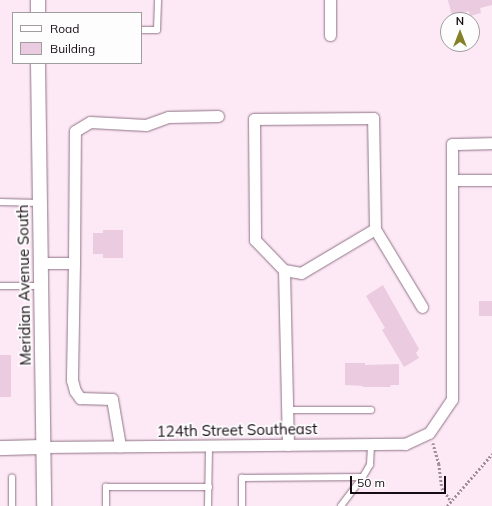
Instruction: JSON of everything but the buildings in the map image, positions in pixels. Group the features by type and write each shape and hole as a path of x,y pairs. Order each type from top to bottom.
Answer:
{"street":[{"path":"38,0 38,12"},
{"path":"330,0 330,35"},
{"name":"Meridian Avenue South","path":"38,64 44,506"},
{"path":"120,446 112,399 80,398 74,391 72,380 75,131 90,122 146,125 168,117 218,116"},
{"path":"375,229 301,273 284,270 255,240 254,119 373,118 375,229 422,307"},
{"path":"429,433 452,399 452,144 492,143"},
{"path":"452,180 492,180"},
{"path":"41,263 74,263"},
{"path":"284,270 288,445"},
{"name":"124th Street Southeast","path":"44,447 405,444 429,433"},
{"path":"0,448 44,447"}],"lane":[{"path":"142,30 158,30 158,0"},
{"path":"0,202 40,203"},
{"path":"0,286 42,286"},
{"path":"288,410 371,410"},
{"path":"342,506 370,465 370,444"},
{"path":"208,506 209,446"},
{"path":"242,506 242,478 363,477"},
{"path":"12,478 12,506"},
{"path":"106,506 106,487 209,488"}],"path":[{"path":"429,433 439,464 442,488 451,501"},
{"path":"447,506 492,454"}]}
